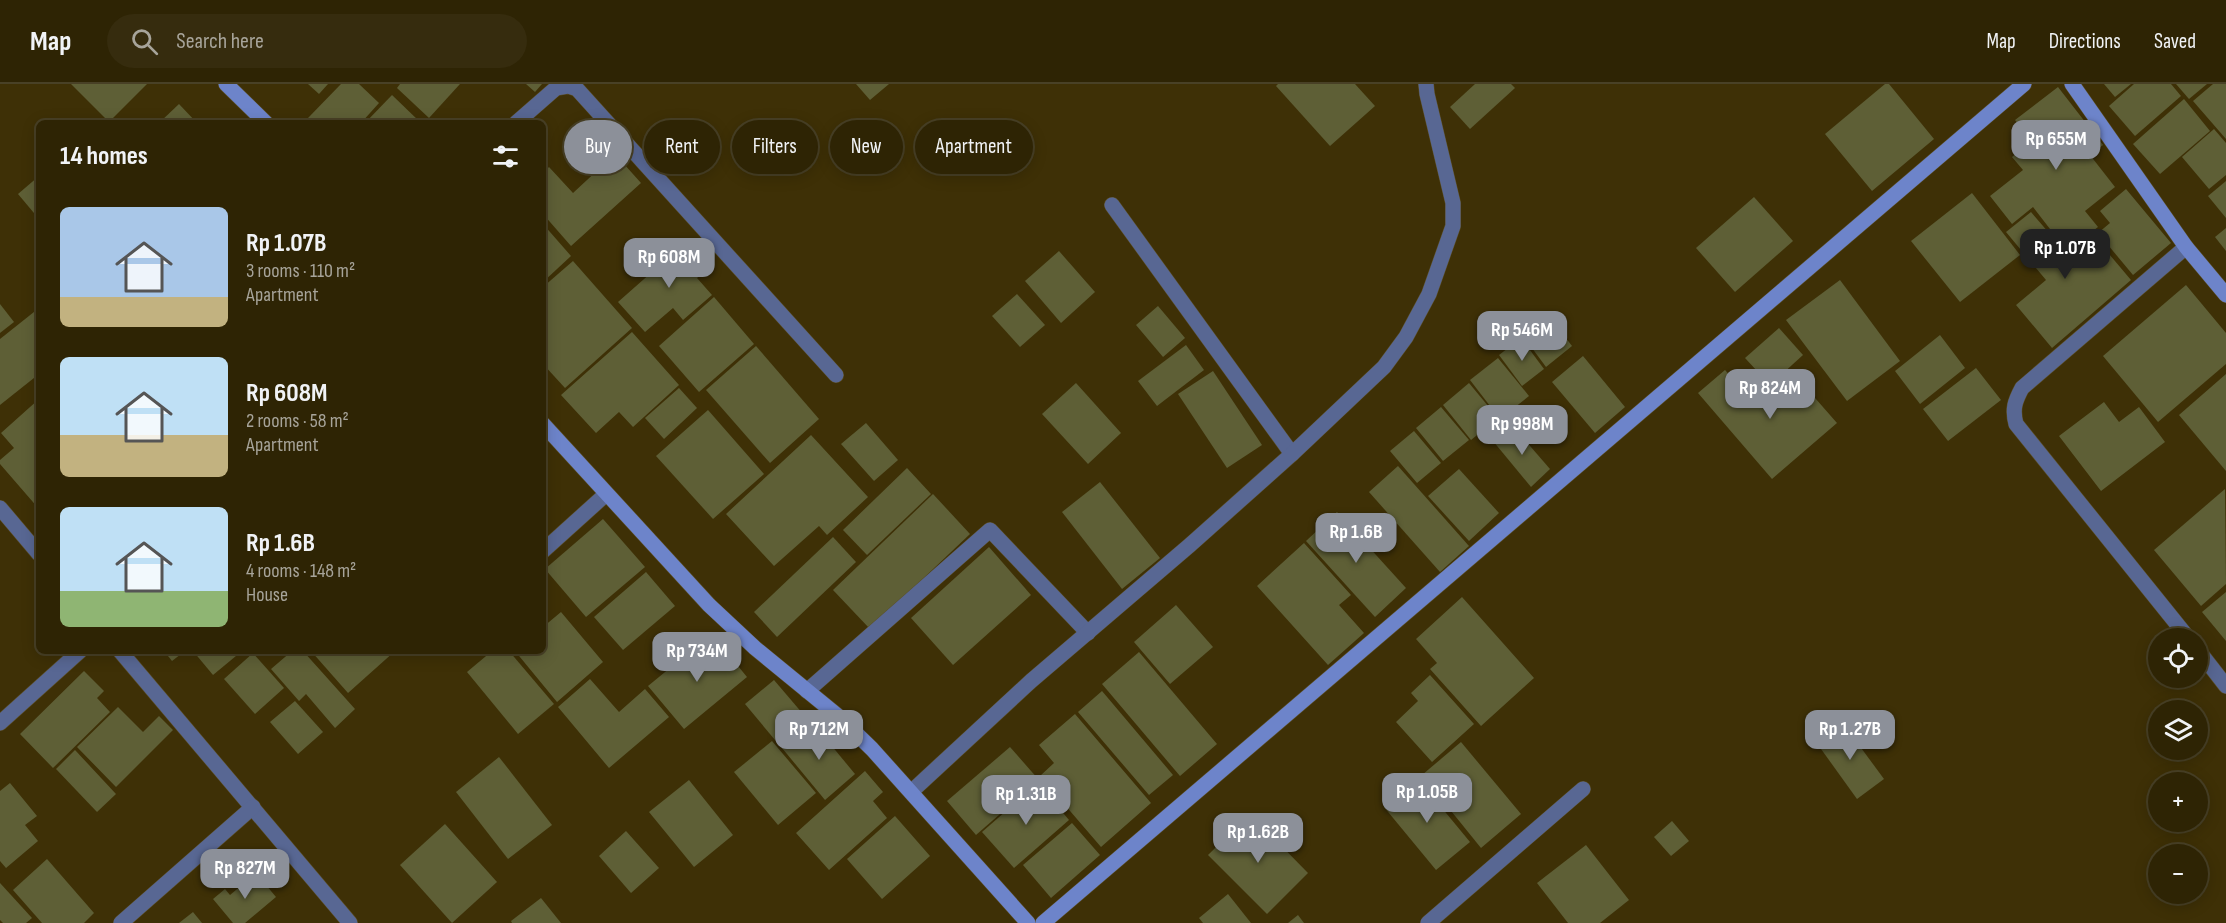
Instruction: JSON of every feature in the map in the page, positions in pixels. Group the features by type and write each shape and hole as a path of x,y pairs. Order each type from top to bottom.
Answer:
{"street":[{"path":"226,84 263,120"},
{"path":"911,792 1031,681 1292,454 1384,367 1406,336 1429,294 1453,226 1453,203 1426,84"},
{"path":"1043,923 2024,84"},
{"path":"2072,84 2186,247 2226,295"},
{"path":"519,120 556,88 568,86 577,89 836,375"},
{"path":"1112,205 1292,454"},
{"path":"2180,628 2016,424 2012,411 2022,388 2186,247"},
{"path":"546,427 605,495 709,605 755,648 856,732 1028,923"},
{"path":"546,548 605,495"},
{"path":"0,508 36,550"},
{"path":"807,691 990,530 1088,633"},
{"path":"0,723 77,654"},
{"path":"123,654 350,923"},
{"path":"2208,663 2226,686"},
{"path":"1428,923 1583,789"},
{"path":"121,923 253,807"}],"building":[{"path":"71,84 147,84 111,120 107,120"},
{"path":"308,84 328,84 319,94"},
{"path":"341,84 359,84 379,103 364,120 310,120 308,118"},
{"path":"400,84 460,84 429,118 397,88"},
{"path":"526,84 542,84 535,92"},
{"path":"856,84 889,84 870,100"},
{"path":"1278,84 1355,84 1375,106 1330,146 1276,86"},
{"path":"1475,84 1511,84 1515,88 1470,129 1450,107"},
{"path":"1885,84 1889,84 1934,139 1872,191 1825,134"},
{"path":"2104,84 2131,84 2115,97"},
{"path":"2134,84 2171,84 2181,96 2135,136 2109,106"},
{"path":"2176,84 2207,84 2189,99"},
{"path":"2213,84 2226,84 2226,139 2193,101"},
{"path":"2058,87 2103,145 2090,155 2115,187 2085,211 2098,227 2067,251 2033,207 2012,224 1990,196 2023,170 2012,157 2031,141 2015,120"},
{"path":"392,95 418,120 368,120"},
{"path":"2184,99 2210,131 2160,174 2133,144"},
{"path":"179,104 194,120 162,120"},
{"path":"2214,129 2226,143 2226,175 2209,189 2182,157"},
{"path":"549,167 573,193 593,174 632,173 641,183 571,246 546,217 546,170"},
{"path":"36,179 36,215 18,194"},
{"path":"2226,181 2226,218 2208,196"},
{"path":"2126,189 2171,243 2133,275 2098,233 2110,223 2100,211"},
{"path":"1972,193 2020,255 1960,302 1911,241"},
{"path":"1754,197 1793,241 1735,292 1696,248"},
{"path":"2031,212 2068,255 2093,235 2131,280 2052,348 2016,305 2046,280 2006,232"},
{"path":"546,227 571,256 546,279"},
{"path":"2226,228 2226,251 2215,237"},
{"path":"686,242 709,268 697,278 712,295 683,320 673,308 645,332 618,302"},
{"path":"1059,251 1095,292 1061,323 1025,281"},
{"path":"573,261 632,328 565,388 546,367 546,284"},
{"path":"1840,280 1900,361 1847,401 1786,320"},
{"path":"2186,285 2226,333 2226,364 2158,422 2103,356"},
{"path":"1017,294 1045,325 1020,347 992,316"},
{"path":"714,297 754,344 699,392 659,346"},
{"path":"0,304 14,322 0,333"},
{"path":"1158,306 1185,338 1163,357 1136,325"},
{"path":"36,310 36,376 0,405 0,339"},
{"path":"1549,316 1572,346 1546,367 1523,336"},
{"path":"1779,328 1803,355 1770,385 1745,358"},
{"path":"632,332 679,385 633,427 619,412 596,433 561,395"},
{"path":"1940,335 1965,368 1920,404 1895,371"},
{"path":"1521,338 1544,369 1522,386 1499,355"},
{"path":"1186,345 1204,370 1157,406 1138,381"},
{"path":"756,346 819,419 770,463 706,390"},
{"path":"1583,356 1625,407 1595,433 1552,382"},
{"path":"1498,358 1529,396 1500,419 1470,380"},
{"path":"1976,368 2001,400 1948,441 1923,409"},
{"path":"1725,370 1757,406 1794,374 1837,423 1772,479 1698,393"},
{"path":"1213,371 1262,445 1227,468 1178,394"},
{"path":"2226,374 2226,471 2179,415"},
{"path":"1076,383 1121,433 1088,464 1042,414"},
{"path":"1469,383 1498,418 1471,440 1443,405"},
{"path":"679,388 697,408 664,439 645,418"},
{"path":"36,402 36,506 0,464 0,460 14,448 1,433"},
{"path":"2104,402 2119,422 2139,407 2165,442 2101,491 2059,436"},
{"path":"1441,407 1469,440 1443,461 1416,428"},
{"path":"708,410 764,474 713,519 656,456"},
{"path":"866,423 898,460 874,481 841,444"},
{"path":"1512,425 1550,469 1531,487 1493,441"},
{"path":"1414,431 1441,463 1417,483 1390,451"},
{"path":"811,435 868,497 827,535 819,526 774,566 726,514"},
{"path":"1398,466 1469,546 1440,572 1369,492"},
{"path":"907,468 931,494 867,555 843,530"},
{"path":"1459,469 1499,513 1469,541 1428,496"},
{"path":"1100,482 1160,558 1122,589 1062,512"},
{"path":"2225,489 2226,584 2201,606 2154,550"},
{"path":"933,494 970,534 870,629 833,590"},
{"path":"1337,512 1406,588 1375,617 1306,541"},
{"path":"603,519 645,567 586,617 546,568"},
{"path":"833,537 856,562 777,637 754,612"},
{"path":"1304,543 1351,595 1339,605 1364,633 1328,665 1257,586"},
{"path":"989,547 1031,595 953,665 911,618"},
{"path":"646,572 675,606 623,650 594,617"},
{"path":"2226,592 2226,641 2202,612"},
{"path":"1462,597 1534,678 1481,726 1430,669 1437,663 1416,639"},
{"path":"1176,605 1213,647 1170,684 1134,642"},
{"path":"561,612 603,662 557,702 517,654 546,654 546,624"},
{"path":"716,639 747,677 684,729 648,686 687,654 692,659"},
{"path":"1139,652 1217,744 1180,776 1102,684"},
{"path":"166,654 181,654 172,661"},
{"path":"196,654 238,654 213,675"},
{"path":"254,654 284,688 255,714 224,679"},
{"path":"288,654 306,654 355,709 335,728 306,694 299,701 271,669"},
{"path":"314,654 392,654 348,693"},
{"path":"488,654 512,654 554,704 518,734 467,672"},
{"path":"84,671 104,691 97,698 110,712 53,768 20,734"},
{"path":"1430,675 1474,724 1432,762 1396,722 1418,701 1411,693"},
{"path":"590,679 619,712 645,689 669,717 609,768 558,707"},
{"path":"774,680 809,721 780,746 745,704"},
{"path":"1102,691 1173,775 1149,795 1078,712"},
{"path":"295,701 323,732 298,754 270,722"},
{"path":"118,707 143,732 159,716 173,730 116,787 77,747"},
{"path":"1075,714 1151,803 1101,847 1040,776 1054,763 1039,745"},
{"path":"812,722 855,774 825,800 782,748"},
{"path":"1842,722 1884,779 1857,799 1816,742"},
{"path":"772,741 816,793 778,825 734,772"},
{"path":"1461,742 1521,814 1481,848 1422,775"},
{"path":"1010,747 1039,780 976,835 947,801"},
{"path":"75,750 116,794 97,812 56,769"},
{"path":"499,757 552,825 508,859 456,792"},
{"path":"865,771 883,792 873,801 887,818 829,870 796,833"},
{"path":"1418,779 1470,842 1436,870 1384,807"},
{"path":"689,780 733,835 694,867 649,812"},
{"path":"10,783 37,816 25,825 38,841 6,868 0,861 0,791"},
{"path":"1038,783 1069,820 1014,868 982,832"},
{"path":"1250,814 1308,873 1267,914 1208,855"},
{"path":"895,816 930,856 882,899 847,859"},
{"path":"1672,821 1689,841 1671,856 1654,837"},
{"path":"1072,823 1100,855 1051,898 1023,865"},
{"path":"445,824 497,882 452,923 400,865"},
{"path":"626,831 659,868 631,893 599,856"},
{"path":"1586,845 1629,900 1600,923 1568,923 1537,883"},
{"path":"47,859 94,913 84,923 42,923 13,890"},
{"path":"256,873 276,897 245,923 233,923 213,899 225,889 230,895"},
{"path":"0,883 32,918 26,923 3,923 0,920"},
{"path":"1228,894 1251,923 1203,923 1199,918"},
{"path":"541,898 561,923 512,923 511,921"},
{"path":"193,912 202,923 179,923"},
{"path":"1298,915 1304,923 1288,923"}]}
